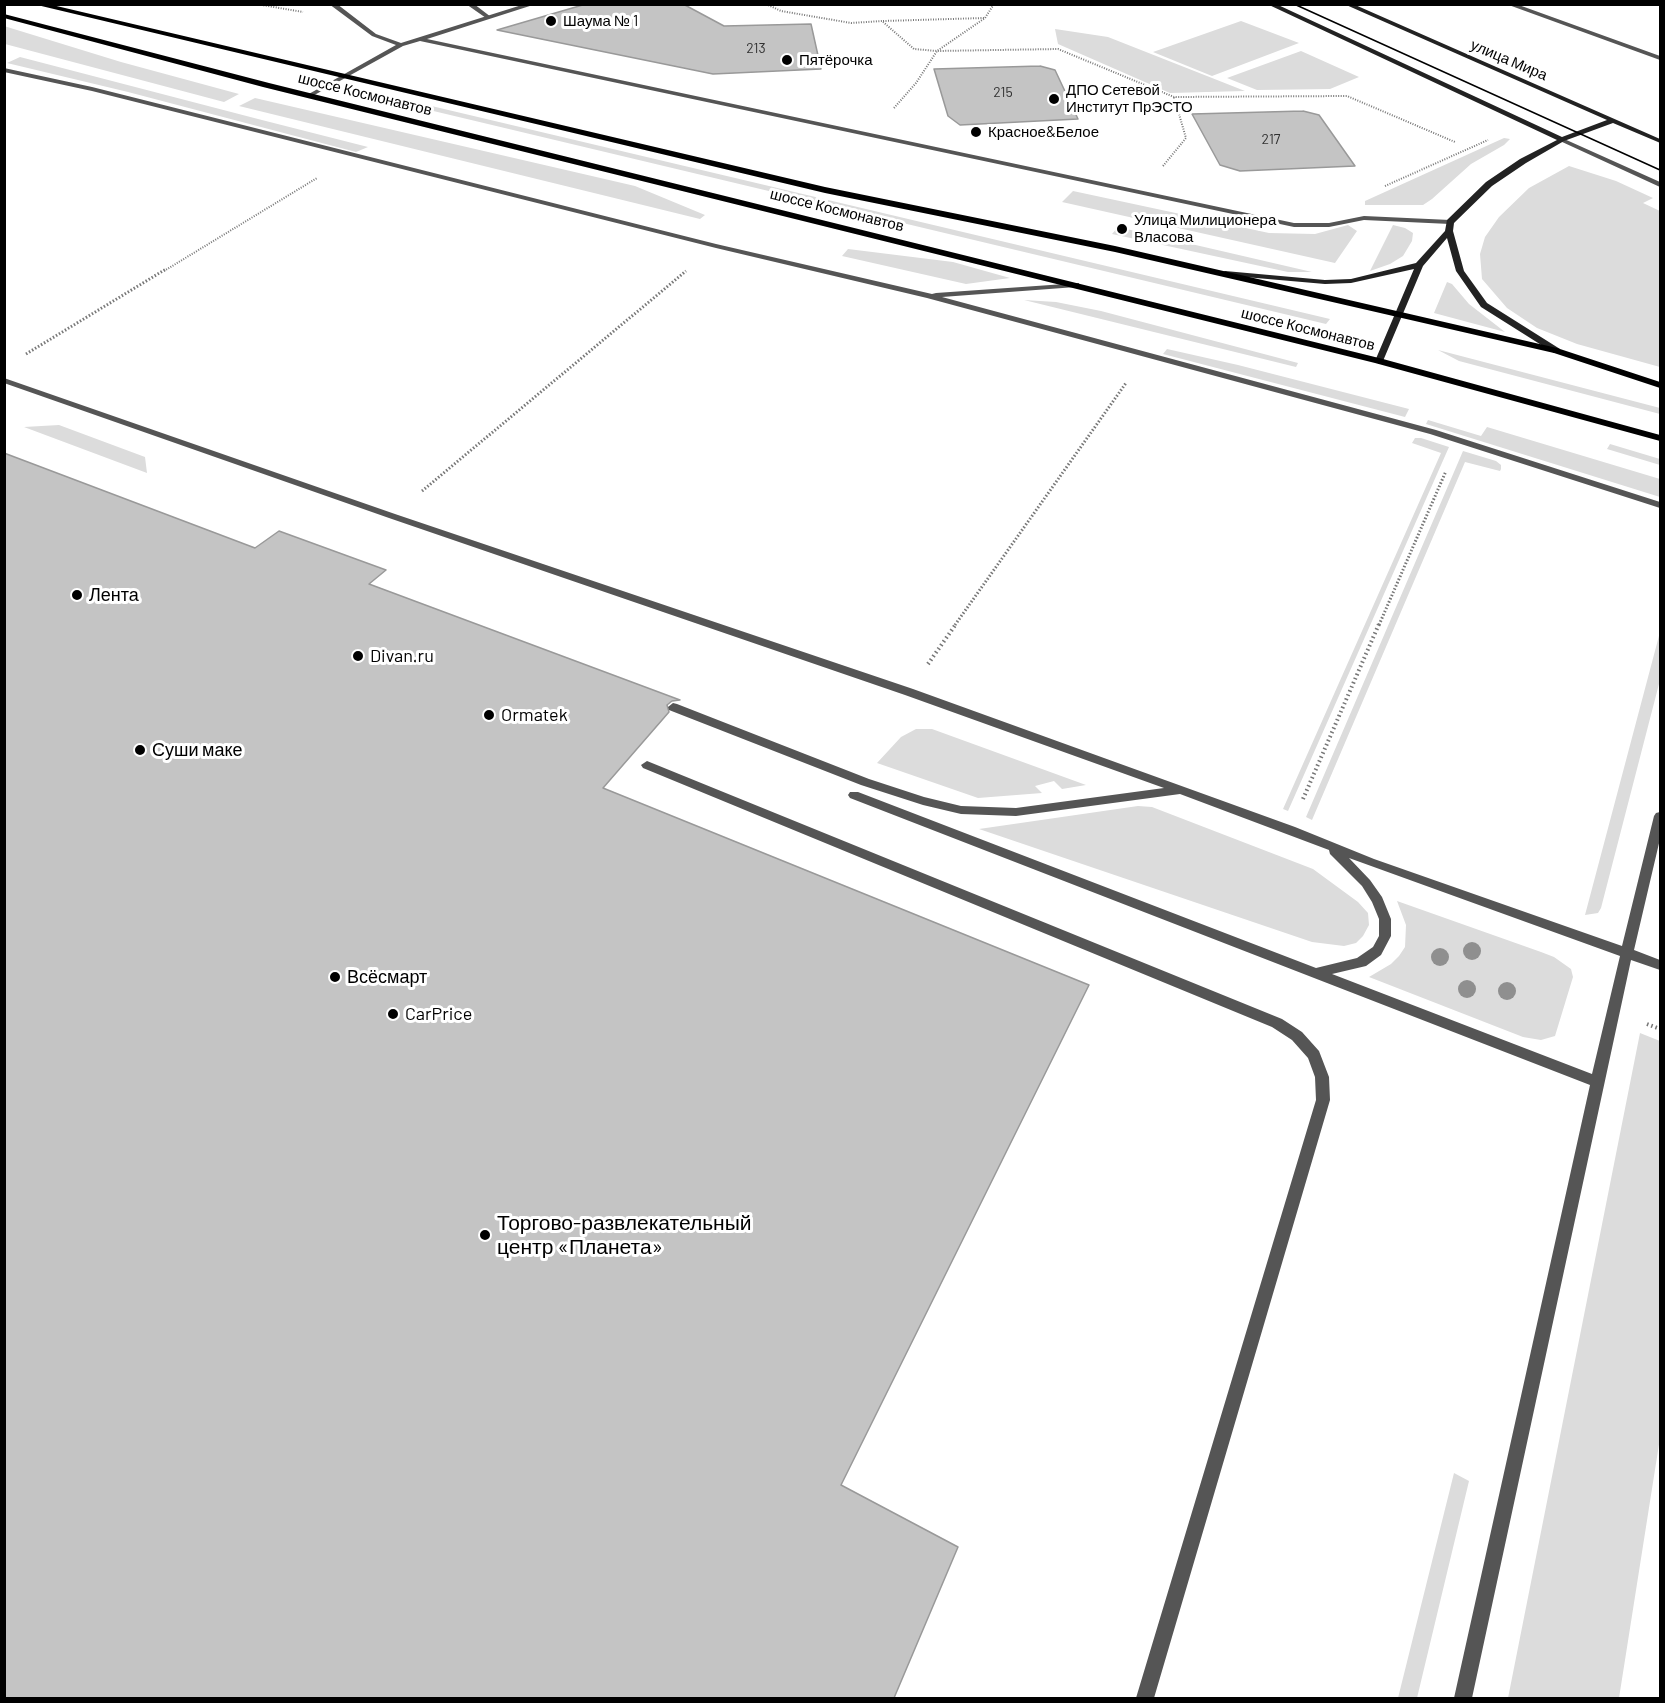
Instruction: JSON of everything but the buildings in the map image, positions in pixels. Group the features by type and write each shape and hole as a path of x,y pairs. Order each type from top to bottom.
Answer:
{"main road":[{"name":"шоссе Космонавтов","path":"36,4 814,187 1115,249 1557,351 1660,384"},
{"path":"1270,4 1562,140"},
{"name":"улица Мира","path":"1347,4 1660,141"},
{"name":"шоссе Космонавтов","path":"4,16 309,96 1076,285 1297,343 1379,361 1660,438"},
{"path":"1557,351 1484,304 1460,271 1449,231 1450,222 1462,208 1504,172 1562,140 1614,120"},
{"path":"1379,361 1400,316 1419,265 1449,231"},
{"path":"1212,272 1325,282 1351,281 1419,265"}],"street":[{"path":"332,4 374,35 401,45"},
{"path":"469,4 488,17"},
{"path":"309,96 401,45 533,4"},
{"path":"1509,4 1660,58"},
{"path":"418,39 1294,225 1329,225 1364,218 1450,222"},
{"path":"4,70 103,92 716,246 929,296 1432,432 1660,505"},
{"path":"1562,140 1660,185"},
{"path":"929,296 1076,285"},
{"path":"4,380 392,516 909,692 1328,846 1660,964"},
{"path":"673,707 865,782 923,801 961,810 1016,812 1178,790"},
{"path":"648,765 1277,1023 1297,1036 1314,1055 1322,1077 1323,1100 1145,1698"},
{"path":"854,795 1598,1082"},
{"path":"1463,1698 1627,952 1660,816"},
{"path":"1317,972 1341,969 1362,962 1377,951 1385,936 1385,919 1378,900 1366,883 1328,846"}],"path":[{"path":"766,4 782,11 851,23 985,18"},
{"path":"891,112 916,83 937,51 985,18 994,4"},
{"path":"882,21 914,49 937,51 1058,49 1174,98 1347,96 1455,142"},
{"path":"1158,171 1186,138 1174,98"},
{"path":"1379,189 1488,140"},
{"path":"25,354 353,156"},
{"path":"392,516 716,246"},
{"path":"926,668 1129,380"},
{"path":"1291,831 1446,470"}],"shaded area":[{"path":"1241,21 1299,43 1212,76 1153,52"},
{"path":"4,26 121,62 239,94 224,102 5,44"},
{"path":"1055,29 1108,37 1245,91 1170,93 1058,44"},
{"path":"1301,51 1359,77 1330,89 1257,90 1227,78"},
{"path":"20,57 368,147 356,152 7,63"},
{"path":"364,90 1330,319 1326,324 358,93"},
{"path":"255,98 635,186 705,215 700,219 239,106"},
{"path":"1504,138 1510,139 1504,145 1471,164 1423,205 1365,205 1365,201"},
{"path":"1569,166 1616,181 1653,198 1643,203 1660,211 1660,367 1577,344 1537,328 1507,308 1482,279 1480,254 1485,237 1499,217 1529,188"},
{"path":"1073,191 1269,233 1315,234 1348,225 1357,231 1335,263 1062,202"},
{"path":"1393,225 1413,233 1412,241 1403,256 1390,264 1370,271"},
{"path":"1118,227 1312,272 1288,272 1112,234"},
{"path":"848,249 953,262 1010,278 966,284 842,256"},
{"path":"1447,282 1452,284 1469,304 1505,332 1434,313"},
{"path":"1024,300 1056,302 1101,311 1298,363 1296,367"},
{"path":"1167,349 1409,409 1405,417 1163,354"},
{"path":"1438,350 1660,408 1660,414 1459,361"},
{"path":"1428,420 1481,436 1487,427 1660,479 1660,497 1426,424"},
{"path":"59,425 145,457 147,473 24,427"},
{"path":"1415,438 1449,447 1288,811 1283,809 1441,453 1412,443"},
{"path":"1610,444 1660,459 1660,465 1607,449"},
{"path":"1463,451 1496,461 1501,465 1501,469 1500,471 1465,462 1312,820 1306,817"},
{"path":"1660,632 1660,680 1601,908 1598,913 1585,915"},
{"path":"916,729 932,729 1086,785 1062,789 1054,781 1035,786 1042,793 978,798 877,763 901,737"},
{"path":"1138,806 1152,807 1313,869 1358,902 1368,913 1369,925 1363,936 1356,943 1344,946 1312,942 979,829"},
{"path":"1397,901 1554,957 1571,969 1573,977 1555,1036 1541,1040 1523,1037 1369,977 1391,964 1405,947 1406,925"},
{"path":"1640,1033 1660,1041 1660,1438 1619,1698 1508,1698"},
{"path":"1454,1473 1469,1481 1417,1698 1398,1698"}],"tram line":[{"path":"1294,4 1660,170"}],"place":[{"name":"Шаума № 1","path":"551,21"},
{"name":"Пятёрочка","path":"787,60"},
{"name":"ДПО Сетевой Институт ПрЭСТО","path":"1054,99"},
{"name":"Красное&Белое","path":"976,132"},
{"name":"Улица Милиционера Власова","path":"1122,229"},
{"name":"Лента","path":"77,595"},
{"name":"Divan.ru","path":"358,656"},
{"name":"Ormatek","path":"489,715"},
{"name":"Суши маке","path":"140,750"},
{"name":"Всёсмарт","path":"335,977"},
{"name":"CarPrice","path":"393,1014"},
{"name":"Торгово-развлекательный центр «Планета»","path":"485,1235"}]}
